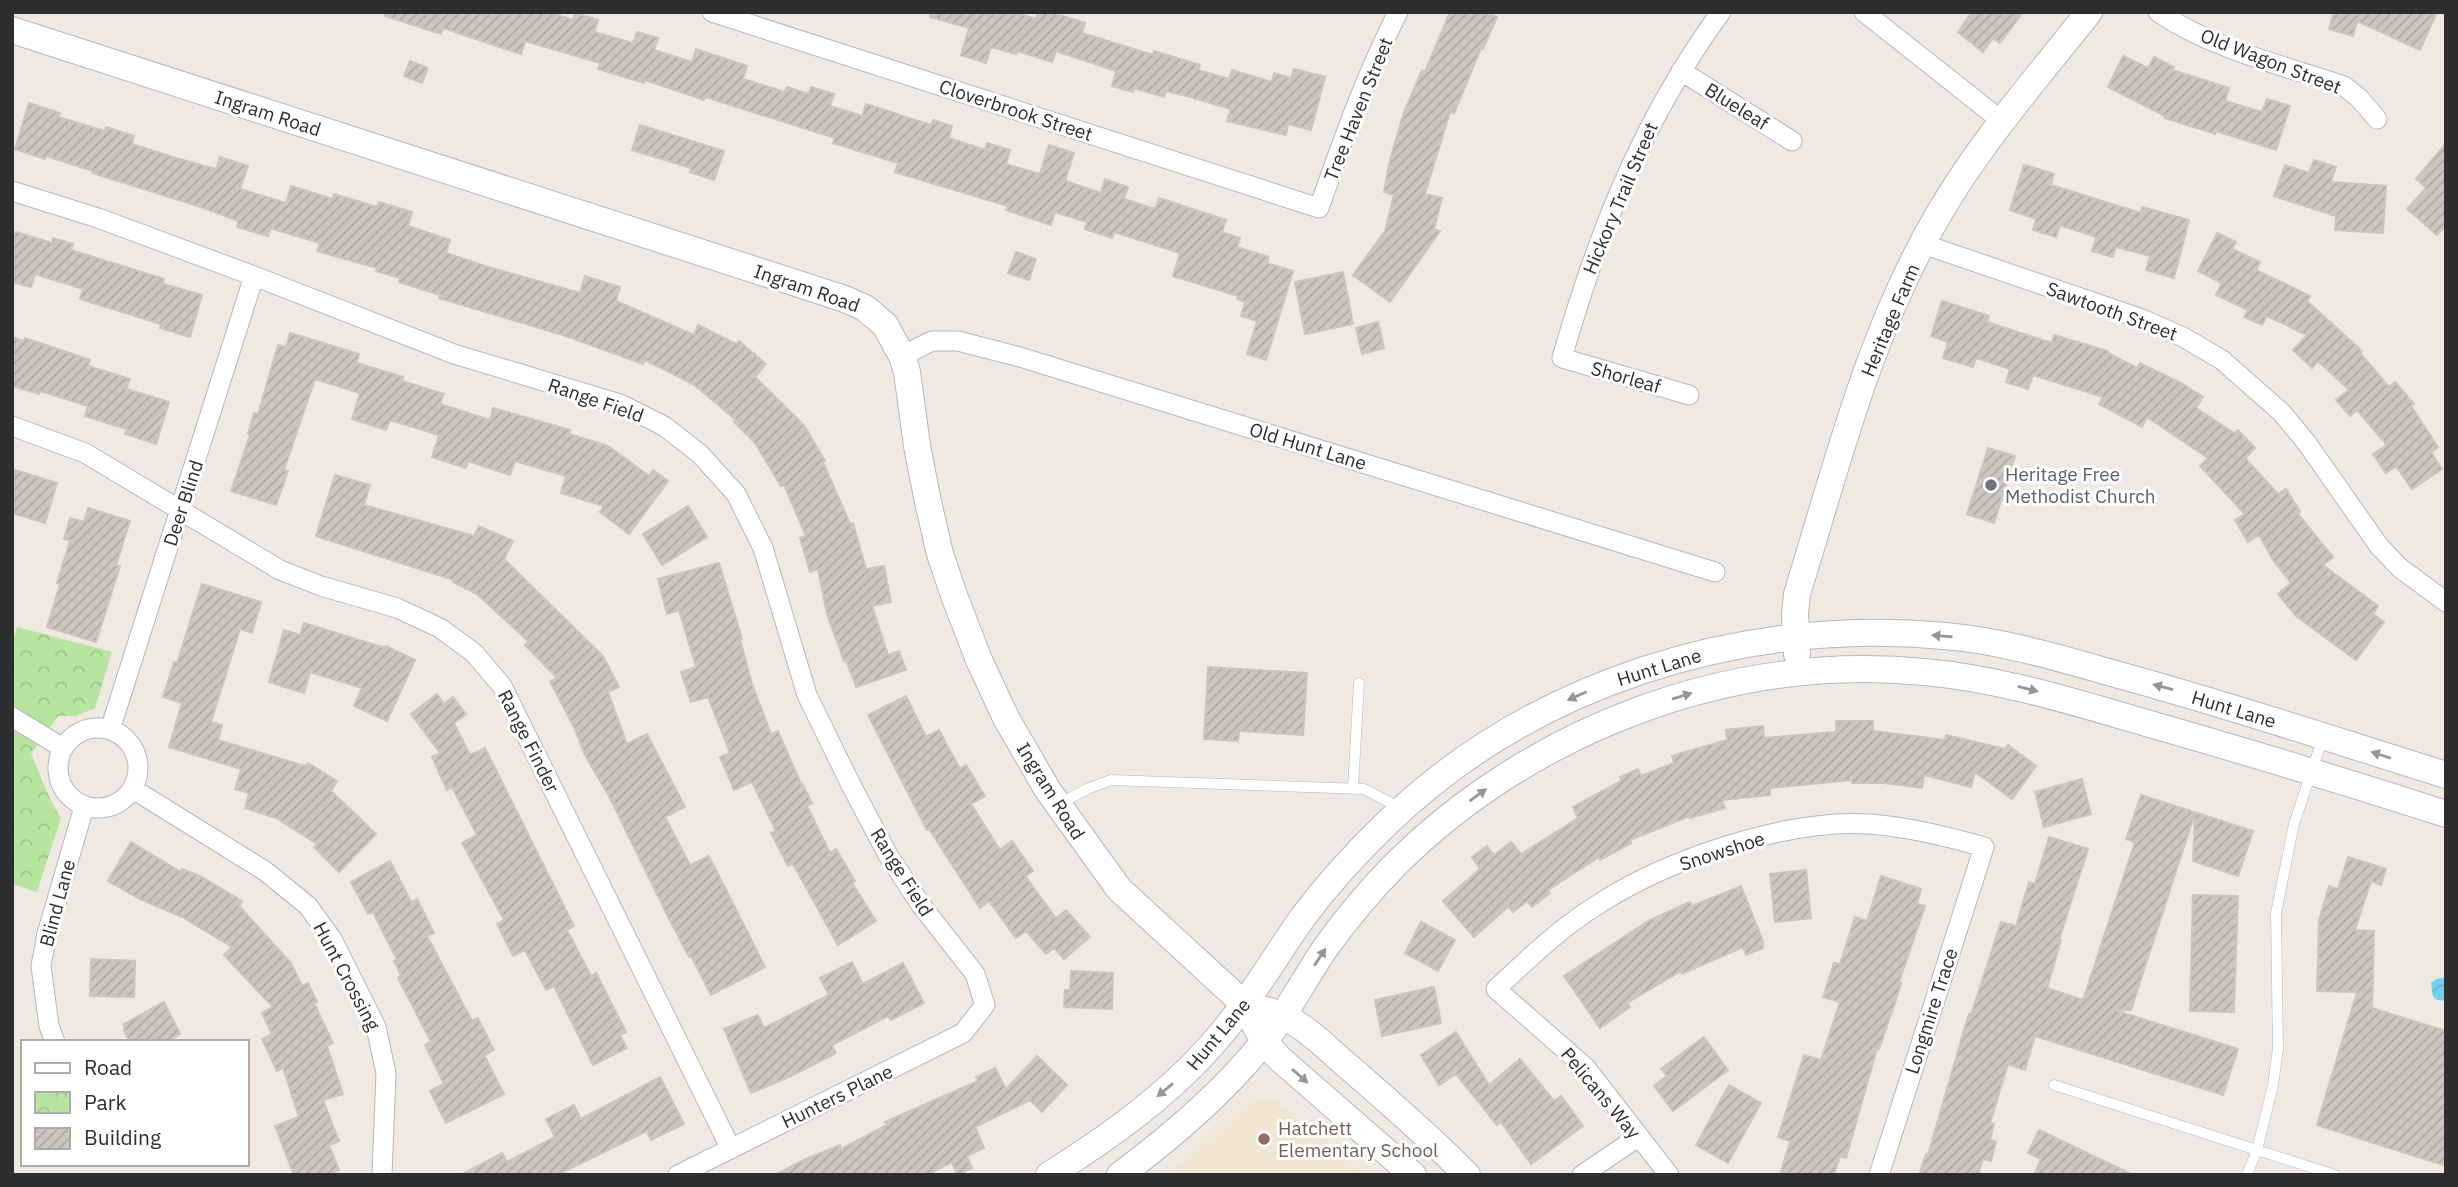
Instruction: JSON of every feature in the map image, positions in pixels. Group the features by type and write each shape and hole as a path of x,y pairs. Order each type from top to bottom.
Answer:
{"main road":[{"name":"Heritage Farm","path":"1799,673 1795,638 1797,594 1869,366 1900,289 1971,162 2089,12"},
{"name":"Ingram Road","path":"12,30 845,299 864,308 886,325 902,356 928,502 940,554 955,598 979,660 1006,718 1058,805 1118,889 1244,1004 1264,1042 1413,1175"},
{"name":"Hunt Lane","path":"1049,1175 1125,1124 1210,1048 1331,883 1398,813 1437,780 1501,735 1528,719 1639,670 1688,656 1751,643 1795,638 1891,634 1947,636 2042,654 2185,693 2446,775"},
{"name":"Hunt Lane","path":"1120,1175 1203,1106 1264,1042 1326,948 1372,890 1426,836 1484,790 1562,744 1653,705 1731,683 1799,673 1885,670 1921,671 2003,683 2312,771 2446,814"},
{"name":"Ingram Road","path":"1244,1004 1284,1014 1303,1028 1401,1112 1467,1175"}],"street":[{"name":"Cloverbrook Street","path":"712,12 1320,208"},
{"name":"Tree Haven Street","path":"1320,208 1359,95 1398,12"},
{"name":"Hickory Trail Street","path":"1562,358 1583,288 1616,198 1655,115 1721,12"},
{"path":"1864,12 2003,122"},
{"name":"Old Wagon Street","path":"2158,12 2174,23 2229,48 2344,86 2359,98 2377,119"},
{"name":"Blueleaf","path":"1681,71 1792,141"},
{"name":"Range Field","path":"12,191 98,218 454,355 620,404 664,426 701,454 736,494 763,548 807,695 851,785 888,855 921,905 975,974 985,1005"},
{"name":"Sawtooth Street","path":"1923,244 2142,319 2183,337 2222,360 2282,413 2306,442 2379,546 2400,568 2446,602"},
{"name":"Deer Blind","path":"110,730 254,276"},
{"name":"Old Hunt Lane","path":"902,356 932,341 958,341 1020,357 1714,572"},
{"name":"Shorleaf","path":"1562,358 1689,395"},
{"name":"Range Finder","path":"12,426 85,453 280,570 321,586 397,608 440,628 474,653 502,686 731,1149"},
{"path":"12,717 64,748"},
{"path":"97,728 110,730 123,736 133,747 138,761 138,775 133,789 124,800 98,809 84,807 72,800 63,789 59,776 59,761 72,738 97,728"},
{"name":"Hunt Crossing","path":"133,789 265,871 293,892 321,921 376,1027 381,1042 386,1073 382,1175"},
{"name":"Blind Lane","path":"54,1040 49,1026 41,967 47,933 84,807"},
{"name":"Snowshoe","path":"1496,989 1548,941 1592,908 1635,883 1697,856 1755,839 1816,826 1868,824 1925,831 1984,847"},
{"name":"Longmire Trace","path":"1879,1175 1984,847"},
{"name":"Pelicans Way","path":"1496,989 1586,1068 1663,1173"},
{"name":"Hunters Plane","path":"678,1175 963,1033 985,1005"},
{"path":"1589,1173 1638,1136"}],"lane":[{"path":"1353,788 1359,683"},
{"path":"2247,1175 2257,1150 2273,1085 2278,1049 2276,914 2294,824 2323,736"},
{"path":"1058,805 1111,780 1364,789 1389,802 1398,813"},
{"path":"2054,1085 2335,1175"}],"shaded area":[{"name":"Hatchett Elementary School","path":"1275,1100 1362,1175 1169,1175 1246,1103"}],"green space":[{"path":"17,627 112,652 95,708 76,716 58,716 31,754 61,818 37,892 12,884 12,644"}],"water":[{"path":"2446,977 2446,1001 2437,1000 2433,996 2431,983"}],"building":[{"path":"385,12 548,12 573,20 575,13 598,20 594,32 633,43 637,32 658,38 654,50 692,62 696,49 747,66 743,79 785,92 787,87 809,94 811,87 834,94 830,106 862,116 866,104 931,125 933,120 952,126 949,138 985,150 987,143 1010,150 1006,164 1040,174 1049,145 1074,153 1065,181 1101,193 1105,179 1128,187 1124,199 1155,209 1159,198 1226,220 1222,232 1240,238 1237,247 1269,257 1267,263 1293,271 1266,360 1247,354 1257,321 1241,316 1245,302 1237,299 1238,296 1173,276 1180,253 1114,232 1112,238 1085,229 1087,222 1055,212 1051,225 1006,210 1008,206 895,172 898,163 833,143 835,138 705,97 704,100 645,80 644,83 598,69 600,63 525,41 521,54 443,28 441,34 385,16"},
{"path":"930,12 1015,12 1036,19 1038,12 1050,12 1085,23 1082,33 1153,55 1154,51 1200,65 1198,70 1229,79 1232,70 1272,82 1274,73 1291,78 1294,69 1325,77 1311,130 1288,124 1286,135 1227,121 1231,109 1190,97 1166,91 1164,97 1134,88 1133,92 1112,86 1116,71 1056,51 1052,62 1017,51 1016,54 991,47 986,63 961,55 969,28 930,17"},
{"path":"1450,12 1484,12 1497,17 1454,113 1450,112 1425,194 1442,198 1434,229 1440,231 1390,302 1353,275 1385,231 1394,195 1384,192 1403,115 1422,70 1425,72"},
{"path":"1972,12 2023,12 2000,43 1993,38 1983,52 1958,32"},
{"path":"2334,12 2437,12 2420,50 2357,21 2353,36 2329,29"},
{"path":"2123,56 2148,68 2154,57 2174,67 2172,70 2229,88 2225,101 2262,112 2267,99 2290,106 2276,150 2165,118 2108,87"},
{"path":"410,61 428,68 422,83 404,76"},
{"path":"29,103 60,113 58,117 105,131 106,127 134,136 132,144 176,158 216,169 220,157 248,166 240,189 286,203 291,186 333,199 334,194 377,207 379,202 412,212 408,226 450,240 446,253 580,293 585,276 620,287 616,301 694,335 698,325 736,344 739,341 766,364 755,377 804,425 825,461 823,462 850,524 853,523 866,569 884,566 891,602 872,606 888,655 899,651 906,670 856,687 827,614 818,569 810,572 800,538 806,536 784,485 781,486 755,443 734,422 736,420 693,384 645,360 643,364 566,336 439,298 440,295 399,282 400,278 376,271 377,268 317,251 320,243 270,228 268,236 237,227 238,221 204,208 46,156 45,159 15,149"},
{"path":"640,125 724,151 714,180 690,172 691,168 632,150"},
{"path":"2446,143 2446,225 2437,235 2407,209 2426,188 2416,179"},
{"path":"2314,160 2336,167 2331,182 2386,186 2383,233 2335,230 2336,216 2274,196 2285,165 2309,173"},
{"path":"2024,165 2054,174 2051,185 2141,213 2142,207 2189,220 2174,278 2146,270 2150,256 2116,247 2113,257 2092,251 2096,237 2060,225 2056,237 2033,230 2036,219 2010,210"},
{"path":"16,232 52,243 53,238 73,244 71,250 164,279 163,284 202,295 190,337 160,328 161,324 80,299 83,289 35,274 31,287 12,282 12,243"},
{"path":"2217,233 2236,242 2232,249 2260,262 2256,270 2310,296 2307,301 2362,351 2360,353 2389,387 2395,382 2414,404 2411,406 2438,447 2431,452 2442,469 2412,489 2396,466 2386,473 2373,454 2387,445 2357,410 2350,416 2336,400 2349,390 2318,361 2312,368 2293,350 2307,335 2267,316 2262,325 2244,317 2248,310 2216,295 2222,283 2198,271"},
{"path":"1016,252 1036,259 1029,280 1008,273"},
{"path":"1343,272 1353,324 1305,334 1295,282"},
{"path":"1942,301 1989,316 1987,322 2052,343 2054,335 2108,351 2137,368 2140,363 2203,397 2196,408 2234,433 2238,430 2255,448 2245,458 2278,494 2286,489 2300,512 2298,514 2333,557 2323,565 2378,606 2373,614 2384,622 2356,660 2296,616 2278,594 2291,583 2273,560 2259,535 2248,542 2235,520 2245,514 2200,466 2208,458 2147,417 2142,427 2099,404 2103,397 2033,375 2028,389 2006,382 2010,369 1976,358 1973,367 1943,358 1948,342 1931,336"},
{"path":"1378,322 1384,348 1362,354 1356,328"},
{"path":"290,333 359,354 357,363 403,377 402,381 444,394 440,404 490,420 493,408 570,430 569,434 608,446 649,476 653,470 668,481 629,534 600,512 604,506 561,493 566,476 515,461 510,475 468,461 466,468 432,457 439,435 390,420 386,430 352,419 360,393 315,379 284,470 288,471 276,505 231,491 250,435 248,434 254,413 258,414 278,345 286,347"},
{"path":"12,337 24,341 25,338 90,360 88,366 130,379 126,389 169,402 156,444 125,434 127,429 85,416 88,406 40,391 39,394 12,386"},
{"name":"Heritage Free Methodist Church","path":"1988,448 2015,456 1994,523 1967,514"},
{"path":"12,469 57,483 45,523 12,513"},
{"path":"335,475 370,485 364,505 474,536 479,526 513,541 504,559 603,656 619,687 608,692 627,744 647,734 685,807 665,817 690,865 709,856 765,967 711,995 668,917 609,796 585,755 574,727 550,682 557,678 525,645 529,642 477,594 453,582 454,580 316,536"},
{"path":"688,506 707,537 662,565 643,534"},
{"path":"88,508 130,521 116,565 120,566 96,642 47,627 70,541 64,539 70,518 84,522"},
{"path":"719,563 742,639 752,684 771,734 778,731 812,803 807,806 830,853 836,849 855,881 852,883 876,921 838,945 793,864 788,866 771,833 776,831 752,782 734,790 720,757 730,753 708,697 691,702 681,672 696,667 679,610 667,614 658,579"},
{"path":"202,584 261,602 252,633 240,629 211,722 222,725 218,740 305,766 308,763 337,781 331,791 376,834 339,872 314,847 317,844 276,818 245,808 249,793 235,789 241,769 169,747 182,703 163,697 174,662 177,663"},
{"path":"304,623 385,648 386,646 415,660 387,721 354,706 362,688 310,672 304,693 269,682 284,630 300,635"},
{"path":"1208,667 1307,673 1303,735 1239,731 1238,741 1204,739"},
{"path":"437,694 444,704 453,697 466,714 454,723 470,755 485,748 574,926 567,930 591,976 596,973 626,1032 620,1035 627,1048 593,1065 554,986 546,990 525,950 513,956 497,924 504,920 462,843 477,835 452,787 447,790 432,757 440,753 411,714"},
{"path":"906,696 926,737 939,730 960,769 966,765 985,796 971,804 1000,850 1012,841 1033,871 1025,876 1056,918 1066,910 1090,937 1064,959 1054,948 1046,954 1026,931 1016,938 989,901 980,908 929,829 927,830 868,715"},
{"path":"1836,721 1873,721 1873,731 1945,740 1946,735 2005,749 2008,745 2036,766 2012,799 1975,772 1971,787 1924,775 1922,788 1884,783 1852,783 1852,780 1770,788 1770,795 1722,800 1725,808 1690,816 1630,840 1631,843 1600,860 1599,857 1548,890 1550,893 1532,907 1527,901 1513,912 1509,906 1474,937 1443,901 1480,869 1472,857 1487,846 1494,855 1511,842 1521,854 1578,818 1573,807 1621,781 1620,777 1638,769 1641,776 1674,763 1672,756 1727,740 1726,730 1763,726 1764,738 1836,732"},
{"path":"2082,779 2091,814 2044,827 2035,792"},
{"path":"2141,795 2253,831 2238,876 2193,861 2195,813 2131,1010 2114,1010 2238,1049 2223,1095 2035,1036 2025,1070 2008,1064 1990,1123 1994,1124 1990,1140 1996,1142 1991,1161 1983,1159 1978,1175 1919,1175 1926,1154 1928,1155 1969,1014 1971,1015 2001,922 2016,926 2029,882 2035,884 2049,837 2088,849 2047,988 2083,1000 2135,842 2126,839"},
{"path":"131,842 181,872 182,869 200,876 242,901 239,906 291,963 302,986 308,983 317,1002 314,1003 333,1043 327,1046 343,1094 323,1100 339,1141 329,1145 339,1170 328,1175 294,1175 275,1126 299,1117 283,1068 277,1071 262,1039 272,1034 262,1013 273,1007 224,955 232,947 182,917 140,899 108,881"},
{"path":"2348,857 2386,869 2381,885 2371,881 2355,930 2374,931 2372,1008 2446,1031 2446,1166 2317,1125 2357,992 2317,991 2319,920 2329,886 2338,889"},
{"path":"390,861 411,902 417,899 434,933 427,936 472,1021 478,1018 494,1050 484,1055 504,1094 446,1123 430,1091 444,1084 425,1045 431,1042 398,978 401,975 394,961 397,960 373,912 368,914 351,882"},
{"path":"1806,870 1811,918 1775,922 1770,874"},
{"path":"1881,876 1921,889 1917,904 1925,906 1899,982 1901,983 1895,1003 1877,1049 1846,1158 1840,1156 1834,1175 1780,1175 1790,1141 1778,1137 1804,1055 1821,1060 1840,1002 1823,997 1834,963 1840,964 1855,917 1867,921"},
{"path":"1741,886 1763,941 1763,948 1746,955 1743,947 1682,974 1681,971 1627,1003 1630,1007 1600,1028 1564,976 1650,920 1690,902 1692,906"},
{"path":"2193,895 2238,896 2234,1012 2190,1011"},
{"path":"1421,922 1455,940 1438,971 1405,953"},
{"path":"91,959 135,961 134,997 90,996"},
{"path":"852,962 863,984 903,963 924,1003 891,1020 888,1016 832,1045 836,1053 751,1093 724,1029 758,1015 764,1028 829,995 820,978"},
{"path":"1071,971 1113,973 1112,1009 1064,1007 1065,990 1070,990"},
{"path":"1434,987 1441,1023 1382,1036 1375,1000"},
{"path":"164,1002 180,1034 170,1040 128,1040 124,1024"},
{"path":"1456,1032 1489,1085 1520,1059 1554,1101 1561,1096 1583,1126 1531,1164 1501,1122 1497,1125 1456,1074 1439,1085 1421,1055"},
{"path":"1704,1037 1728,1070 1673,1111 1654,1086 1667,1076 1661,1069"},
{"path":"1037,1056 1067,1085 1042,1112 1030,1100 975,1127 984,1148 967,1156 972,1168 957,1175 952,1162 927,1175 775,1175 840,1145 841,1149 887,1125 885,1122 978,1081 976,1077 995,1068 1006,1089"},
{"path":"660,1077 684,1124 651,1140 647,1131 557,1175 461,1175 502,1153 507,1162 555,1137 546,1119 574,1105 581,1119"},
{"path":"1729,1085 1761,1103 1728,1163 1696,1145"},
{"path":"2039,1130 2133,1175 2034,1175 2041,1159 2028,1153"}],"place":[{"name":"Heritage Free Methodist Church","path":"1991,485"},
{"name":"Hatchett Elementary School","path":"1264,1139"}]}
